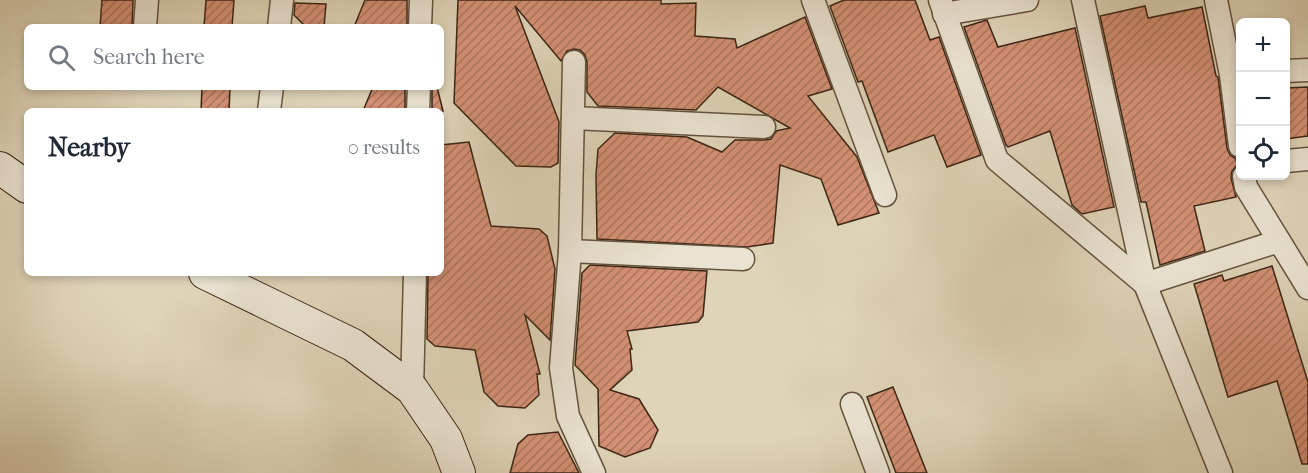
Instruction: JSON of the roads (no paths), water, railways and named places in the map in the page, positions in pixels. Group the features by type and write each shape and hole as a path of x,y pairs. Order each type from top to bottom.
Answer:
{"main road":[{"path":"0,168 24,184"},
{"path":"218,276 250,283 353,345 412,389 446,439 459,473"}],"street":[{"path":"145,24 147,0"},
{"path":"279,24 282,0"},
{"path":"420,24 421,0"},
{"path":"813,0 885,195"},
{"path":"1027,0 942,7 997,160 1145,284"},
{"path":"1083,0 1145,284 1221,473"},
{"path":"1216,0 1236,75"},
{"path":"574,63 570,251 561,369 568,416 594,473"},
{"path":"1290,71 1308,70"},
{"path":"269,108 272,90"},
{"path":"418,108 419,90"},
{"path":"573,118 764,127"},
{"path":"1290,161 1308,159"},
{"path":"1245,180 1246,187 1308,288"},
{"path":"1145,284 1279,241"},
{"path":"570,251 743,259"},
{"path":"412,389 415,276"},
{"path":"852,404 878,473"}]}
